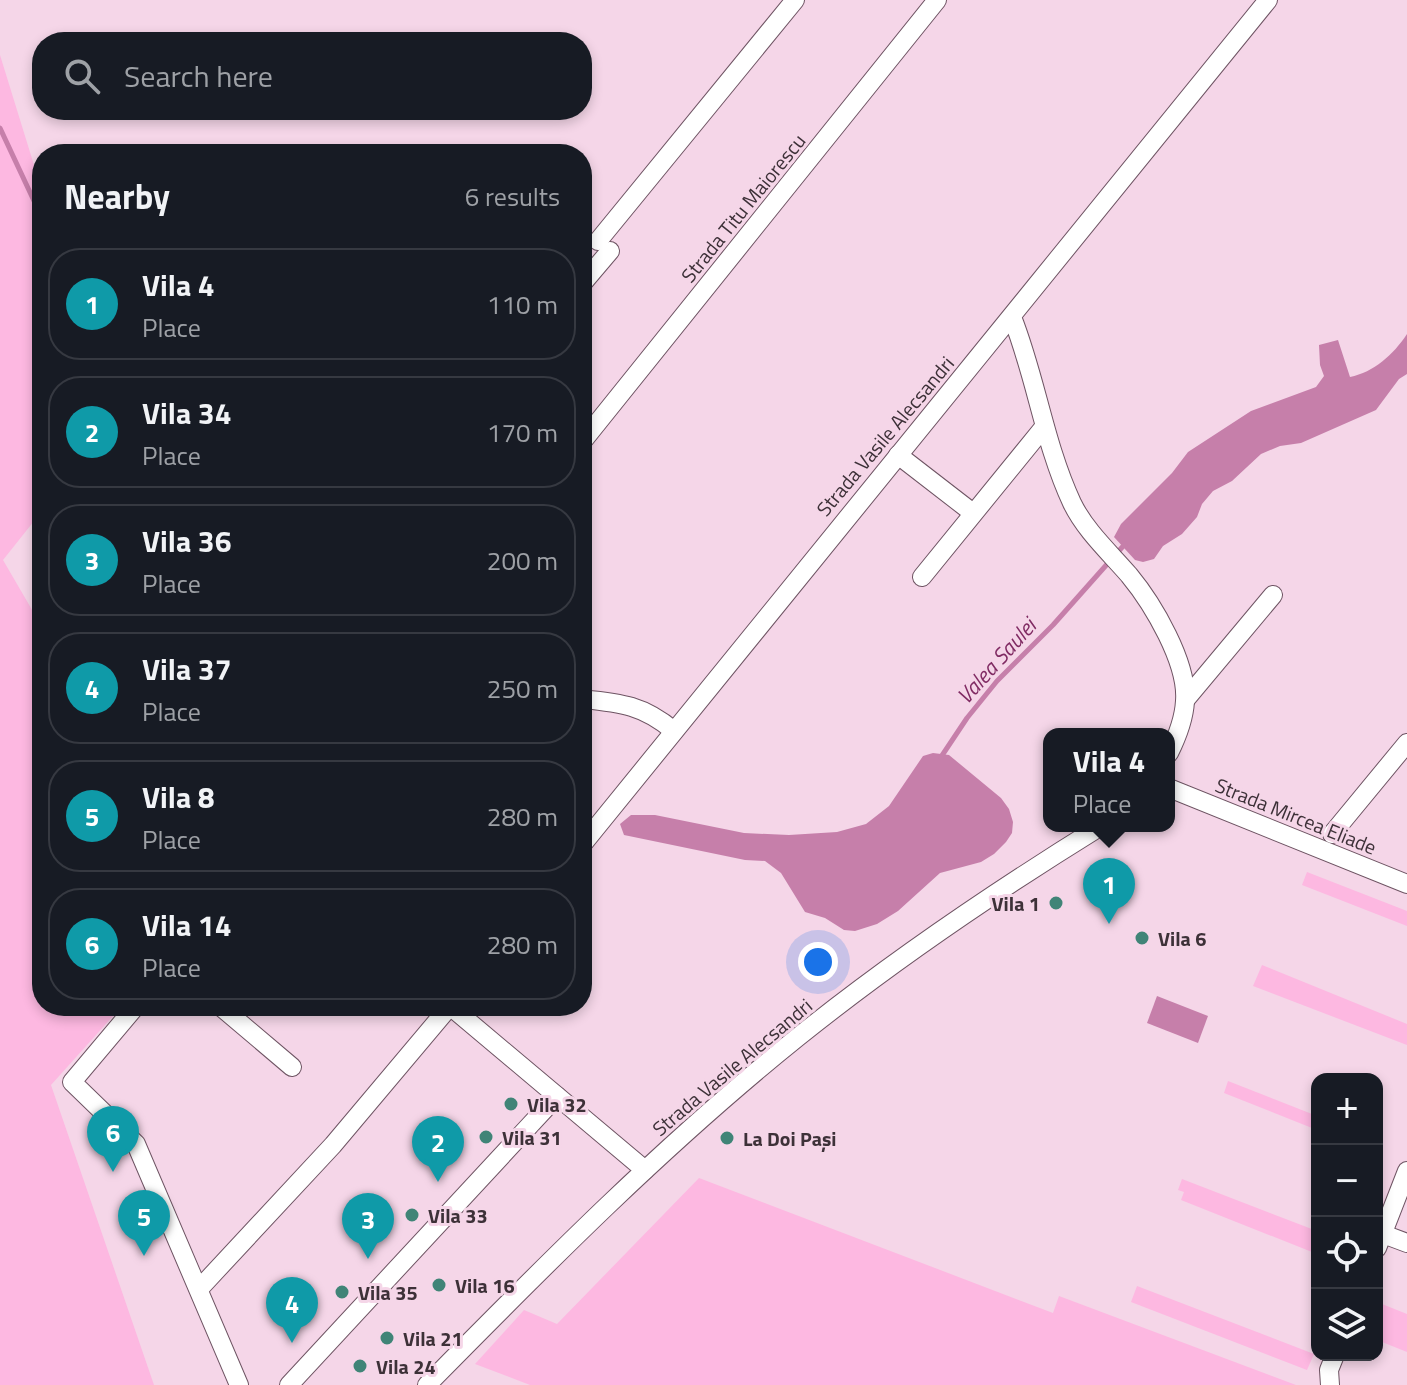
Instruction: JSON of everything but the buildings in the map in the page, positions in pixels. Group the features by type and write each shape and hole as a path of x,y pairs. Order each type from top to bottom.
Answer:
{"street":[{"path":"592,267 604,246 795,0"},
{"name":"Strada Titu Maiorescu","path":"592,430 937,0"},
{"name":"Strada Vasile Alecsandri","path":"592,833 1268,0"},
{"path":"1012,317 1044,427 1071,502 1083,522 1139,588 1161,625 1184,680 1186,699 1175,737"},
{"path":"922,577 1044,427"},
{"path":"898,455 973,513"},
{"path":"1186,699 1273,595"},
{"path":"592,700 637,707 674,731"},
{"path":"1332,834 1407,743"},
{"name":"Strada Mircea Eliade","path":"1175,790 1407,884"},
{"name":"Strada Vasile Alecsandri","path":"427,1385 528,1282 645,1170 797,1037 906,955 1091,832"},
{"path":"128,1016 72,1082 136,1144 239,1385"},
{"path":"232,1016 292,1067"},
{"path":"199,1289 333,1145 442,1016"},
{"path":"462,1016 645,1170"},
{"path":"289,1385 557,1096"},
{"path":"1383,1233 1407,1171"},
{"path":"1383,1241 1407,1243"},
{"path":"1330,1385 1329,1370 1333,1361"}],"shaded area":[{"path":"0,55 32,159 32,524 3,560 32,610 32,1016 113,1016 51,1085 154,1385 0,1385"},
{"path":"1407,334 1407,374 1399,379 1376,410 1301,443 1280,446 1261,454 1232,481 1213,491 1202,504 1197,517 1182,534 1163,546 1154,559 1143,562 1135,560 1114,537 1121,524 1172,473 1188,452 1251,411 1316,387 1324,376 1319,345 1338,340 1350,377 1382,362"},
{"path":"933,753 949,755 1001,798 1009,809 1012,833 994,854 981,862 940,873 898,911 877,924 855,931 844,930 825,918 805,912 781,873 765,861 745,860 624,835 620,824 631,815 655,815 744,833 789,835 837,832 866,824 889,806 923,756"},
{"path":"1307,872 1407,911 1407,926 1302,885"},
{"path":"1262,965 1407,1024 1407,1045 1253,986"},
{"path":"1157,996 1208,1016 1198,1043 1147,1023"},
{"path":"1228,1081 1311,1114 1311,1128 1224,1093"},
{"path":"699,1178 1053,1313 1059,1296 1296,1385 530,1385 475,1364 524,1310 557,1324"},
{"path":"1182,1179 1311,1229 1311,1252 1181,1200 1184,1192 1178,1190"},
{"path":"1137,1286 1311,1353 1311,1361 1307,1370 1131,1302"},
{"path":"1383,1304 1407,1314 1407,1352 1383,1342"}],"waterway":[{"name":"Valea Saulei","path":"0,128 32,197"},
{"name":"Valea Saulei","path":"941,757 997,681 1053,625 1125,544"},
{"name":"Valea Saulei","path":"592,821 596,821"}],"place":[{"name":"Vila 1","path":"1056,903"},
{"name":"Vila 4","path":"1109,924"},
{"name":"Vila 6","path":"1142,938"},
{"name":"Vila 32","path":"511,1104"},
{"name":"Vila 31","path":"486,1137"},
{"name":"La Doi Pași","path":"727,1138"},
{"name":"Vila 14","path":"113,1172"},
{"name":"Vila 34","path":"438,1182"},
{"name":"Vila 33","path":"412,1215"},
{"name":"Vila 8","path":"144,1256"},
{"name":"Vila 36","path":"368,1259"},
{"name":"Vila 16","path":"439,1285"},
{"name":"Vila 35","path":"342,1292"},
{"name":"Vila 21","path":"387,1338"},
{"name":"Vila 37","path":"292,1343"},
{"name":"Vila 24","path":"360,1366"}]}
